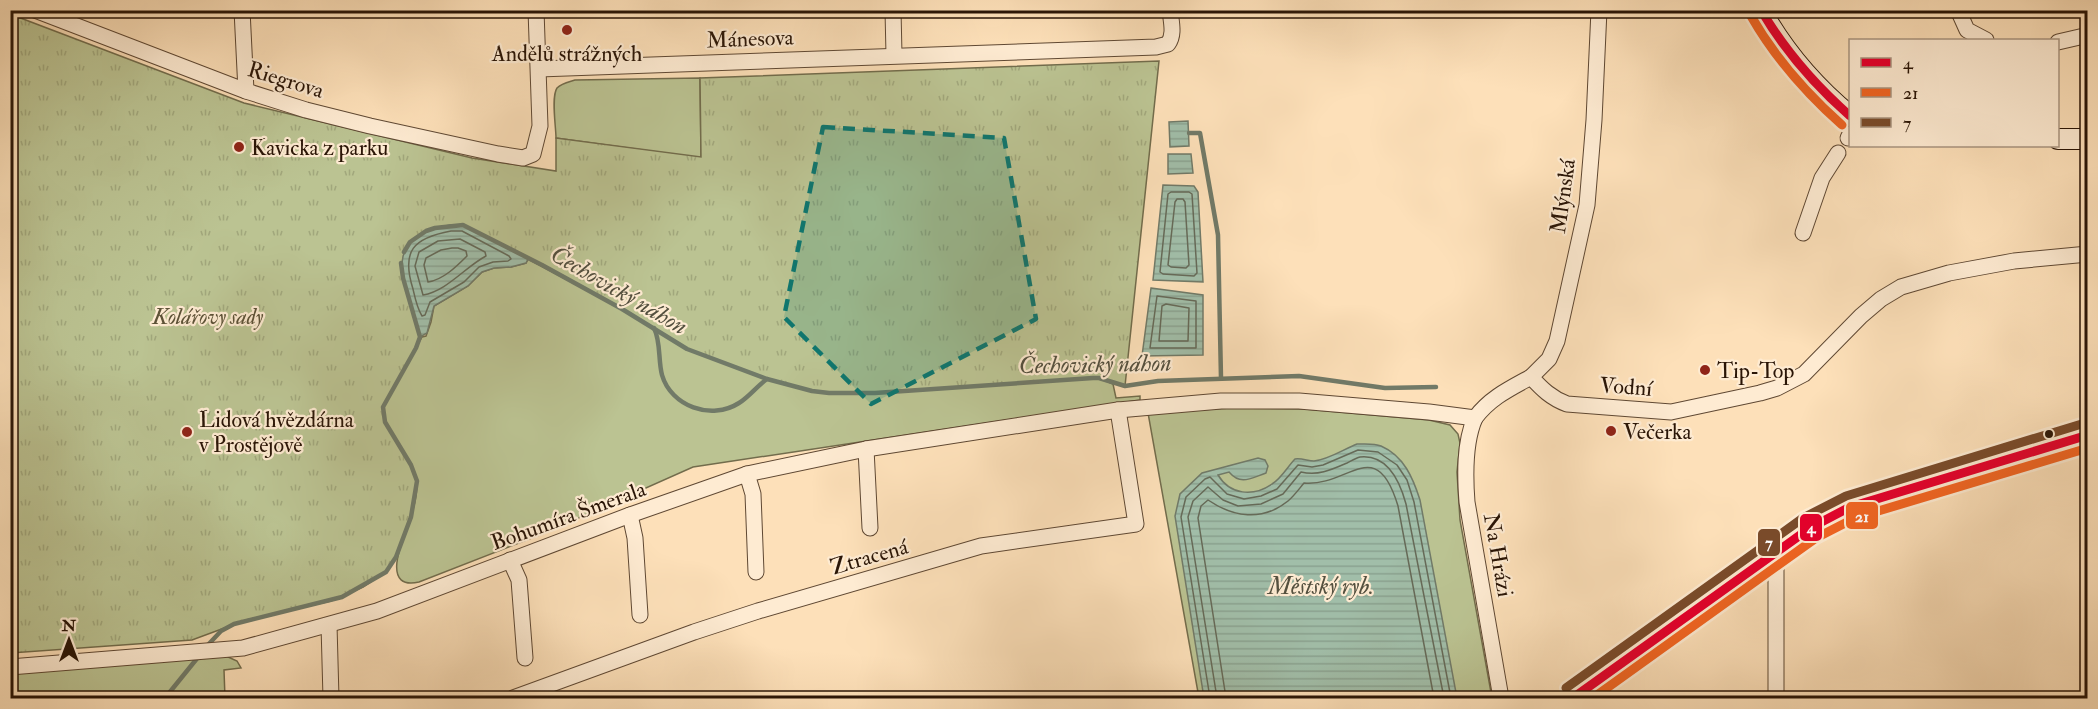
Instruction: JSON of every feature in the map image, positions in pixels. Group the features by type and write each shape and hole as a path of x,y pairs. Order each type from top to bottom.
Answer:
{"main road":[{"path":"1761,10 1796,62 1849,114"},
{"path":"2059,139 2088,139"}],"street":[{"name":"Riegrova","path":"35,10 246,91 306,110 504,156 523,158 533,154 540,126 539,69"},
{"path":"242,10 246,91"},
{"path":"536,10 539,69"},
{"path":"893,10 894,56"},
{"name":"Mánesova","path":"539,69 1155,47 1168,44 1173,35 1170,10"},
{"name":"Mlýnská","path":"1531,377 1549,358 1557,341 1587,205 1599,10"},
{"path":"1958,10 1967,30 1984,39"},
{"path":"2059,42 2084,36 2088,32"},
{"path":"1803,233 1822,178 1838,153"},
{"name":"Vodní","path":"1531,377 1556,400 1567,404 1605,408 1671,412 1760,393 1777,388 1804,374 1861,316 1881,299 1901,287 1949,273 2014,261 2088,254"},
{"path":"1475,418 1485,405 1498,395 1531,377"},
{"name":"Bohumíra Šmerala","path":"10,667 243,648 377,610 630,515 747,474 866,449 1118,410 1221,401 1299,401 1475,418"},
{"name":"Ztracená","path":"513,699 694,632 758,611 981,546 1136,524 1118,410"},
{"name":"Na Hrázi","path":"1475,418 1468,449 1467,502 1501,699"},
{"path":"1573,699 1810,528 1850,507 2088,435"},
{"path":"866,449 870,528"},
{"path":"747,474 753,494 756,572"},
{"path":"630,515 635,538 640,615"},
{"path":"1776,552 1776,699"},
{"path":"510,560 519,580 525,658"},
{"path":"329,625 331,699"}],"highlighted area":[{"path":"823,127 1004,138 1036,319 871,404 784,317"}],"green space":[{"name":"Kolářovy sady","path":"10,14 244,103 472,158 556,171 556,138 701,157 700,78 1159,61 1125,386 1093,378 875,393 812,391 767,379 687,349 622,309 463,225 435,228 410,242 401,266 420,337 383,408 385,422 411,465 417,481 411,517 401,546 386,572 363,587 331,601 246,620 192,640 11,653"},
{"path":"700,78 701,158 556,138 554,98 557,88 563,84 575,80"},
{"path":"528,259 641,319 687,349 767,379 812,391 875,393 1099,378 1113,384 1116,398 1140,396 1140,400 693,467 547,532 419,582 407,583 400,578 397,560 414,506 417,483 386,423 383,409 385,403 422,337 426,336 434,306 468,286 482,272 526,263"},
{"name":"Městský ryb.","path":"1231,408 1305,409 1429,420 1450,425 1458,434 1460,443 1457,472 1460,520 1492,698 1199,698 1148,413"},
{"path":"226,656 237,661 241,668 224,670 225,698 11,698 11,673"}],"water":[{"path":"1188,121 1189,146 1170,147 1169,122"},
{"path":"1168,154 1191,154 1193,173 1168,174"},
{"path":"1163,185 1194,186 1198,192 1203,282 1153,280"},
{"path":"450,225 463,225 528,259 526,263 482,272 468,286 434,306 427,333 420,337 404,283 402,267 404,253 412,241 427,231"},
{"path":"1151,288 1203,295 1203,355 1142,356"},
{"name":"Městský ryb.","path":"1357,444 1375,444 1389,450 1402,462 1414,484 1420,500 1457,698 1204,698 1175,516 1180,494 1202,473 1258,458 1265,460 1268,466 1266,473 1246,480 1238,479 1229,472 1218,475 1223,482 1235,490 1257,491 1275,482 1295,459 1319,460"}],"waterway":[{"path":"1189,133 1200,133 1218,235 1221,378"},
{"name":"Čechovický náhon","path":"404,252 410,242 426,231 463,225 622,309 687,349 767,379 812,391 875,393 1093,378 1125,386 1158,381 1299,376 1385,388 1436,387"},
{"name":"Čechovický náhon","path":"206,647 221,631 234,624 342,597 386,572 396,557 411,517 417,481 411,465 385,422 383,407 420,337 401,263"},
{"path":"654,328 658,339 662,375 667,386 674,395 693,407 716,411 728,408 743,401 767,379"},
{"name":"Čechovický náhon","path":"165,698 199,656"}],"transit line":[{"name":"4","path":"1761,10 1801,67 1849,115"},
{"name":"21","path":"1751,16 1770,46 1792,74 1842,125"},
{"name":"7","path":"1566,688 1803,518 1846,496 2085,423"},
{"name":"4","path":"1573,698 1810,528 1850,507 2088,435"},
{"name":"21","path":"1593,698 1816,538 1855,518 2088,448"}],"place":[{"name":"Andělů strážných","path":"567,30"},
{"name":"Kavicka z parku","path":"239,147"},
{"name":"Tip-Top","path":"1705,370"},
{"name":"Večerka","path":"1611,431"},
{"name":"Lidová hvězdárna v Prostějově","path":"187,432"}]}
